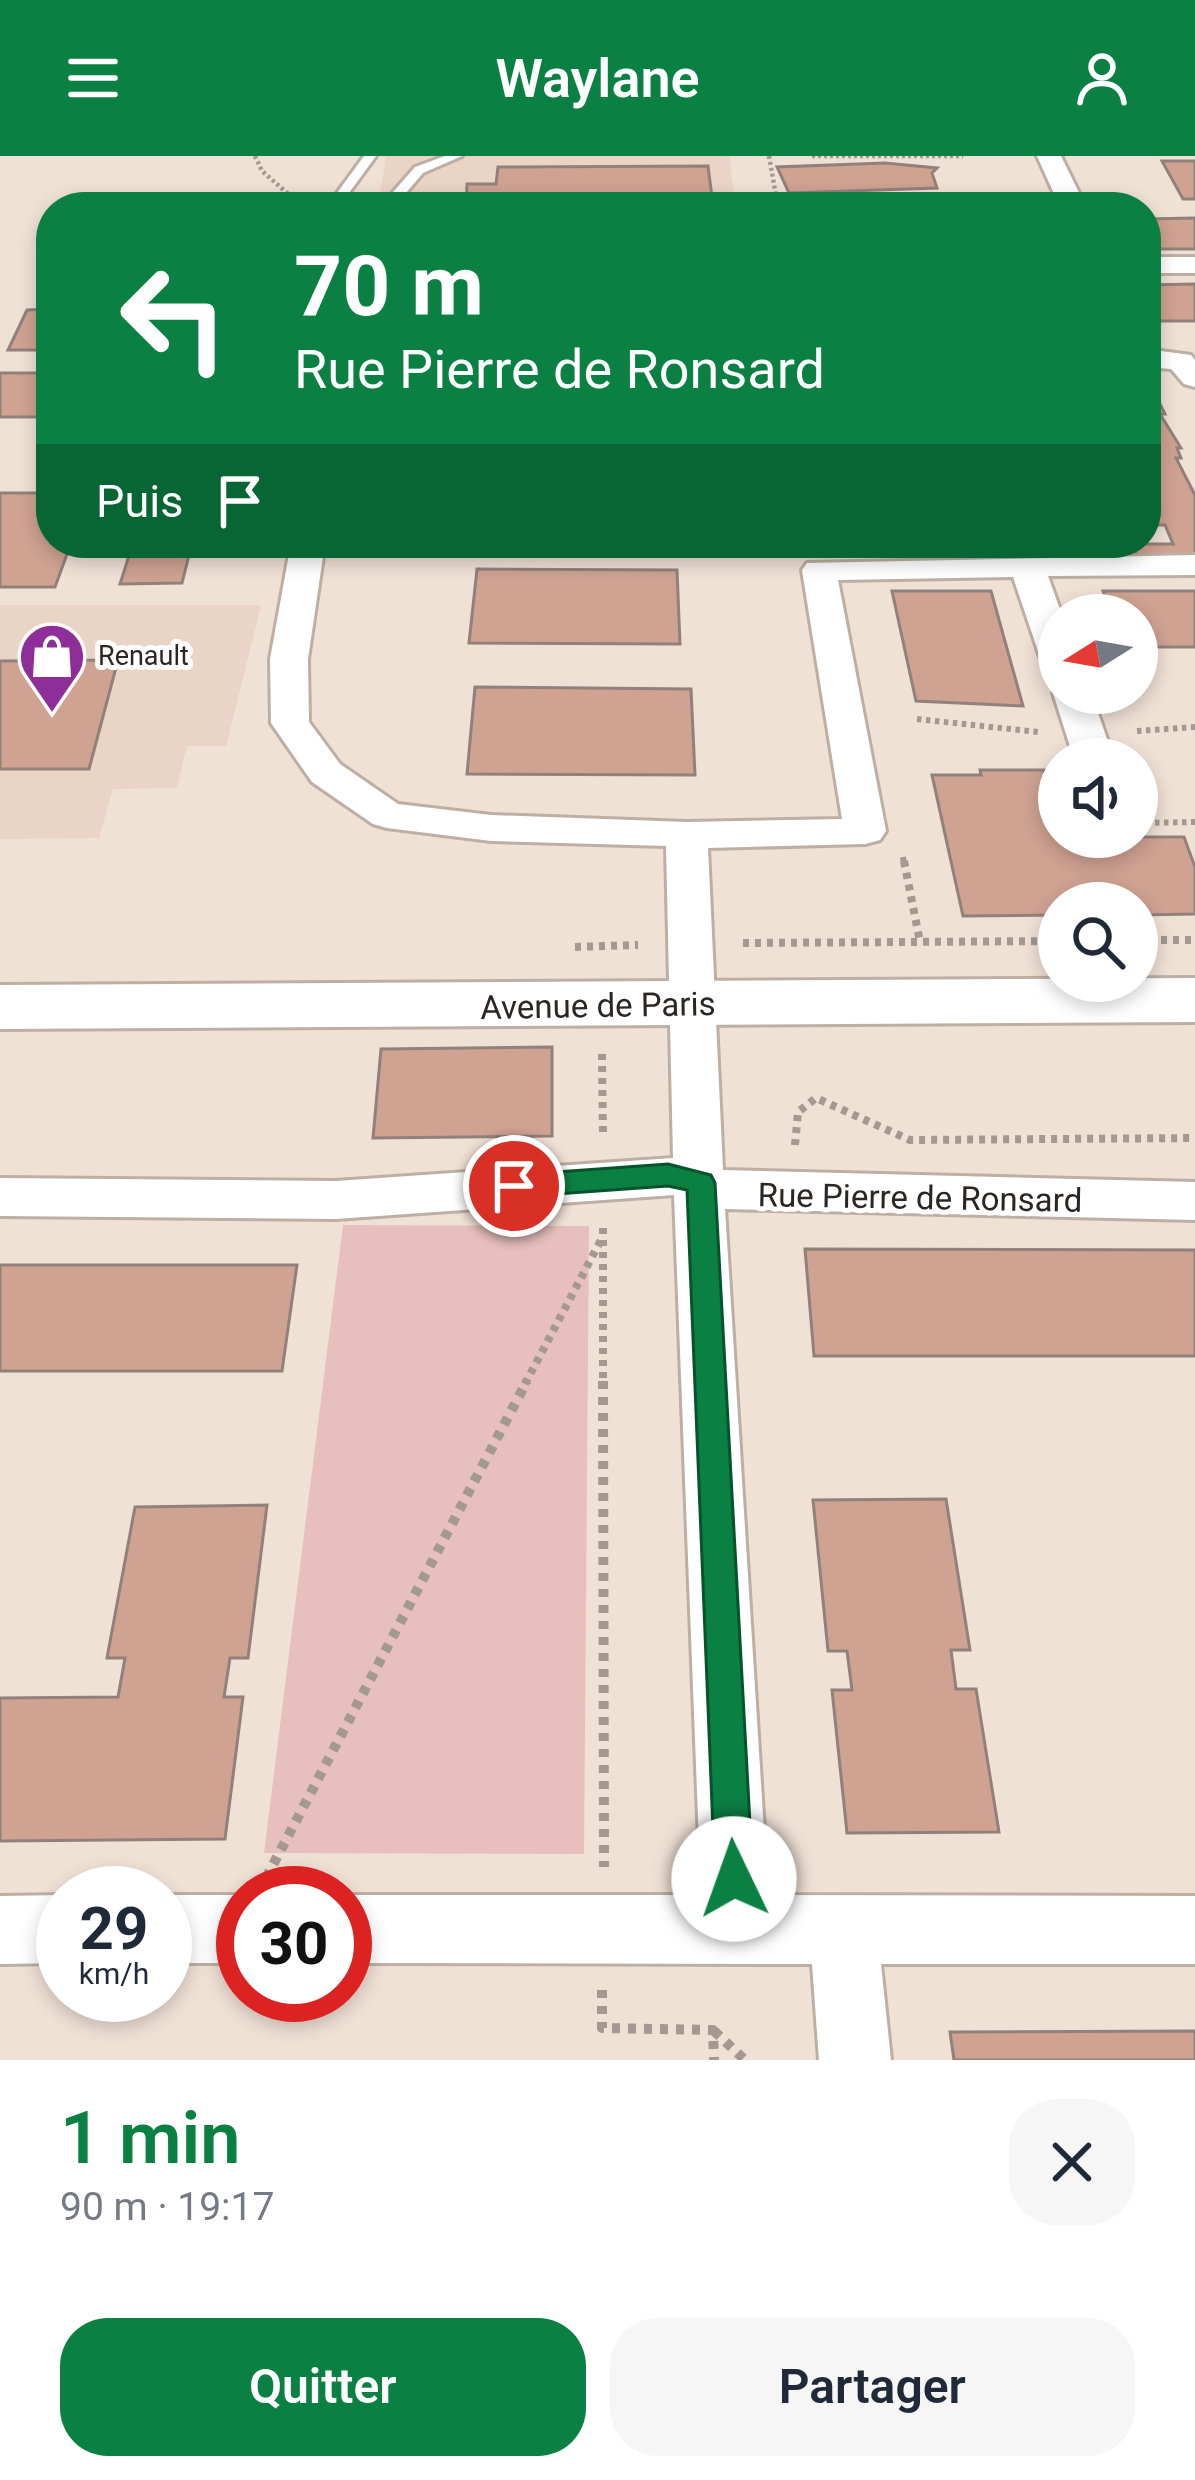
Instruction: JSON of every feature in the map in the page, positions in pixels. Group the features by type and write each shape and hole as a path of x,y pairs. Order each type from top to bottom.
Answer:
{"main road":[{"path":"1158,968 1195,967"},
{"name":"Avenue de Paris","path":"0,1007 691,987 1038,969"},
{"name":"Avenue de Paris","path":"0,974 1195,1000"}],"street":[{"path":"1049,156 1066,192"},
{"path":"1161,266 1195,265"},
{"path":"1161,359 1180,361 1195,378"},
{"path":"306,558 290,659 290,723 326,773 387,814 491,828 687,835 865,831 819,570 1032,582 1064,558"},
{"path":"1106,558 1195,565"},
{"path":"1032,582 1038,599"},
{"path":"687,835 736,1929"},
{"name":"Rue Pierre de Ronsard","path":"0,1197 336,1200 668,1175 734,1192 903,1199 1195,1201"},
{"path":"0,1930 36,1929"},
{"path":"372,1929 1195,1930"},
{"path":"844,1929 855,2060"}],"lane":[{"path":"344,192 370,156"},
{"path":"400,192 419,170 456,156"}],"path":[{"path":"255,156 262,171 286,192"},
{"path":"769,156 775,192"},
{"path":"812,156 963,156"},
{"path":"1158,823 1195,822"},
{"path":"1158,940 1195,940"},
{"path":"602,1032 602,2028 713,2030 745,2060"},
{"path":"795,1148 798,1112 815,1098 910,1140 1195,1138"},
{"path":"272,1866 602,1237"},
{"path":"713,2030 714,2060"}],"shaded area":[{"path":"386,156 729,156 734,192 380,192"},
{"path":"0,605 261,605 226,746 187,746 177,788 113,789 99,838 0,839"},
{"path":"343,1225 589,1226 584,1854 264,1853"}],"building":[{"path":"1162,161 1195,161 1195,199 1183,199"},
{"path":"885,163 937,168 932,173 937,188 789,192 777,167"},
{"path":"708,166 711,192 467,192 467,184 496,184 498,167"},
{"path":"1195,218 1195,249 1161,249 1161,219"},
{"path":"1195,284 1195,321 1161,321 1161,285"},
{"path":"27,310 36,310 36,350 8,350"},
{"path":"0,373 36,373 36,417 0,417"},
{"path":"1161,416 1181,448 1177,448 1181,458 1176,458 1195,495 1195,557 1161,557 1161,544 1173,544 1161,525"},
{"path":"0,493 36,493 36,558 66,558 55,587 0,587"},
{"path":"128,558 188,558 182,583 120,584"},
{"path":"477,569 677,570 680,644 469,643"},
{"path":"892,591 991,591 1023,706 916,701"},
{"path":"1195,591 1195,647 1158,647 1158,594 1104,594"},
{"name":"Renault","path":"118,660 89,769 0,769 0,661"},
{"path":"475,687 691,689 695,775 467,774"},
{"path":"980,770 1038,770 1038,858 1158,858 1158,837 1184,837 1195,867 1195,914 1158,915 1158,882 1038,882 1038,915 963,916 932,775 981,775"},
{"path":"552,1047 552,1136 373,1138 381,1049"},
{"path":"805,1249 1195,1250 1195,1356 814,1356"},
{"path":"0,1265 297,1265 282,1371 0,1371"},
{"path":"946,1499 970,1650 951,1650 956,1689 976,1689 999,1832 847,1833 832,1690 852,1690 847,1651 828,1651 813,1500"},
{"path":"267,1505 248,1658 230,1658 224,1697 243,1697 225,1839 0,1841 0,1698 118,1697 125,1658 107,1658 135,1507"},
{"path":"1195,2031 1195,2060 954,2060 950,2032"}],"place":[{"name":"Renault","path":"52,715"}],"route":[{"path":"514,1186 668,1175 701,1183 734,1879"}]}
